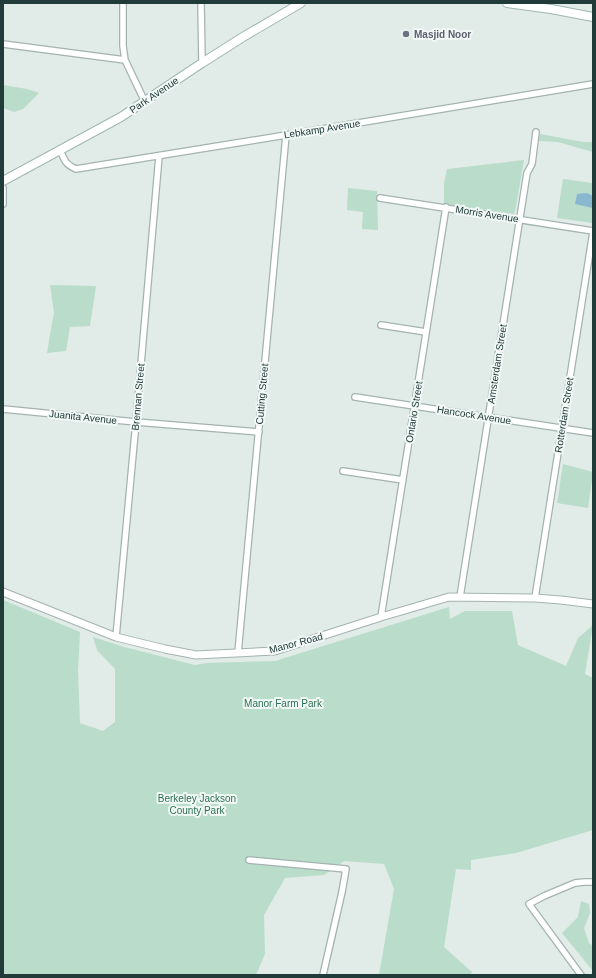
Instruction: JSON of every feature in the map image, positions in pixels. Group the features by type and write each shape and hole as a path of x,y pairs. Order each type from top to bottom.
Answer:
{"main road":[{"name":"Park Avenue","path":"3,181 121,117 243,37 301,3"},
{"path":"507,3 593,17"}],"street":[{"path":"123,3 123,46 125,60 145,102"},
{"path":"201,3 202,63"},
{"path":"3,44 125,60"},
{"name":"Lebkamp Avenue","path":"60,150 68,166 76,169 593,84"},
{"name":"Amsterdam Street","path":"460,597 527,173 532,164 536,132"},
{"name":"Cutting Street","path":"238,653 286,135"},
{"name":"Brennan Street","path":"116,637 159,156"},
{"path":"3,188 3,204"},
{"name":"Morris Avenue","path":"380,198 446,207 593,232"},
{"name":"Ontario Street","path":"381,617 446,207"},
{"name":"Rotterdam Street","path":"535,598 593,232"},
{"path":"381,325 426,332"},
{"name":"Hancock Avenue","path":"355,397 593,433"},
{"name":"Juanita Avenue","path":"3,409 259,432"},
{"path":"343,471 403,480"},
{"name":"Manor Road","path":"3,592 116,637 196,655 276,651 449,597 535,598 593,604"},
{"path":"249,860 346,869 323,975"},
{"path":"581,975 529,904 575,883 593,882"}],"green space":[{"path":"3,85 27,89 39,93 23,109 14,112 3,108"},
{"path":"540,134 583,142 593,142 593,152 558,142 539,141"},
{"path":"524,160 515,212 513,214 444,204 444,183 447,169"},
{"path":"563,179 593,183 593,223 557,218"},
{"path":"348,188 377,191 378,230 362,229 363,212 347,210"},
{"path":"50,285 96,286 90,326 70,327 66,351 47,353 54,313"},
{"path":"563,464 593,472 588,508 557,503"},
{"path":"3,600 80,632 78,671 80,723 103,731 115,722 115,669 97,650 93,637 124,647 195,665 207,663 275,661 449,607 450,619 465,611 512,611 518,645 566,666 578,638 593,625 585,674 593,678 593,830 516,853 471,860 471,870 456,869 444,947 472,972 470,975 379,975 394,889 384,864 344,861 324,875 285,878 264,915 265,954 256,975 3,975"},
{"path":"581,901 589,904 590,913 584,928 589,943 593,946 593,971 562,933 578,917"}],"water":[{"path":"587,193 593,196 593,208 575,204 577,194"}],"place":[{"name":"Masjid Noor","path":"406,34"}],"park label":[{"name":"Manor Farm Park","path":"283,703"},
{"name":"Berkeley Jackson County Park","path":"197,804"}]}
